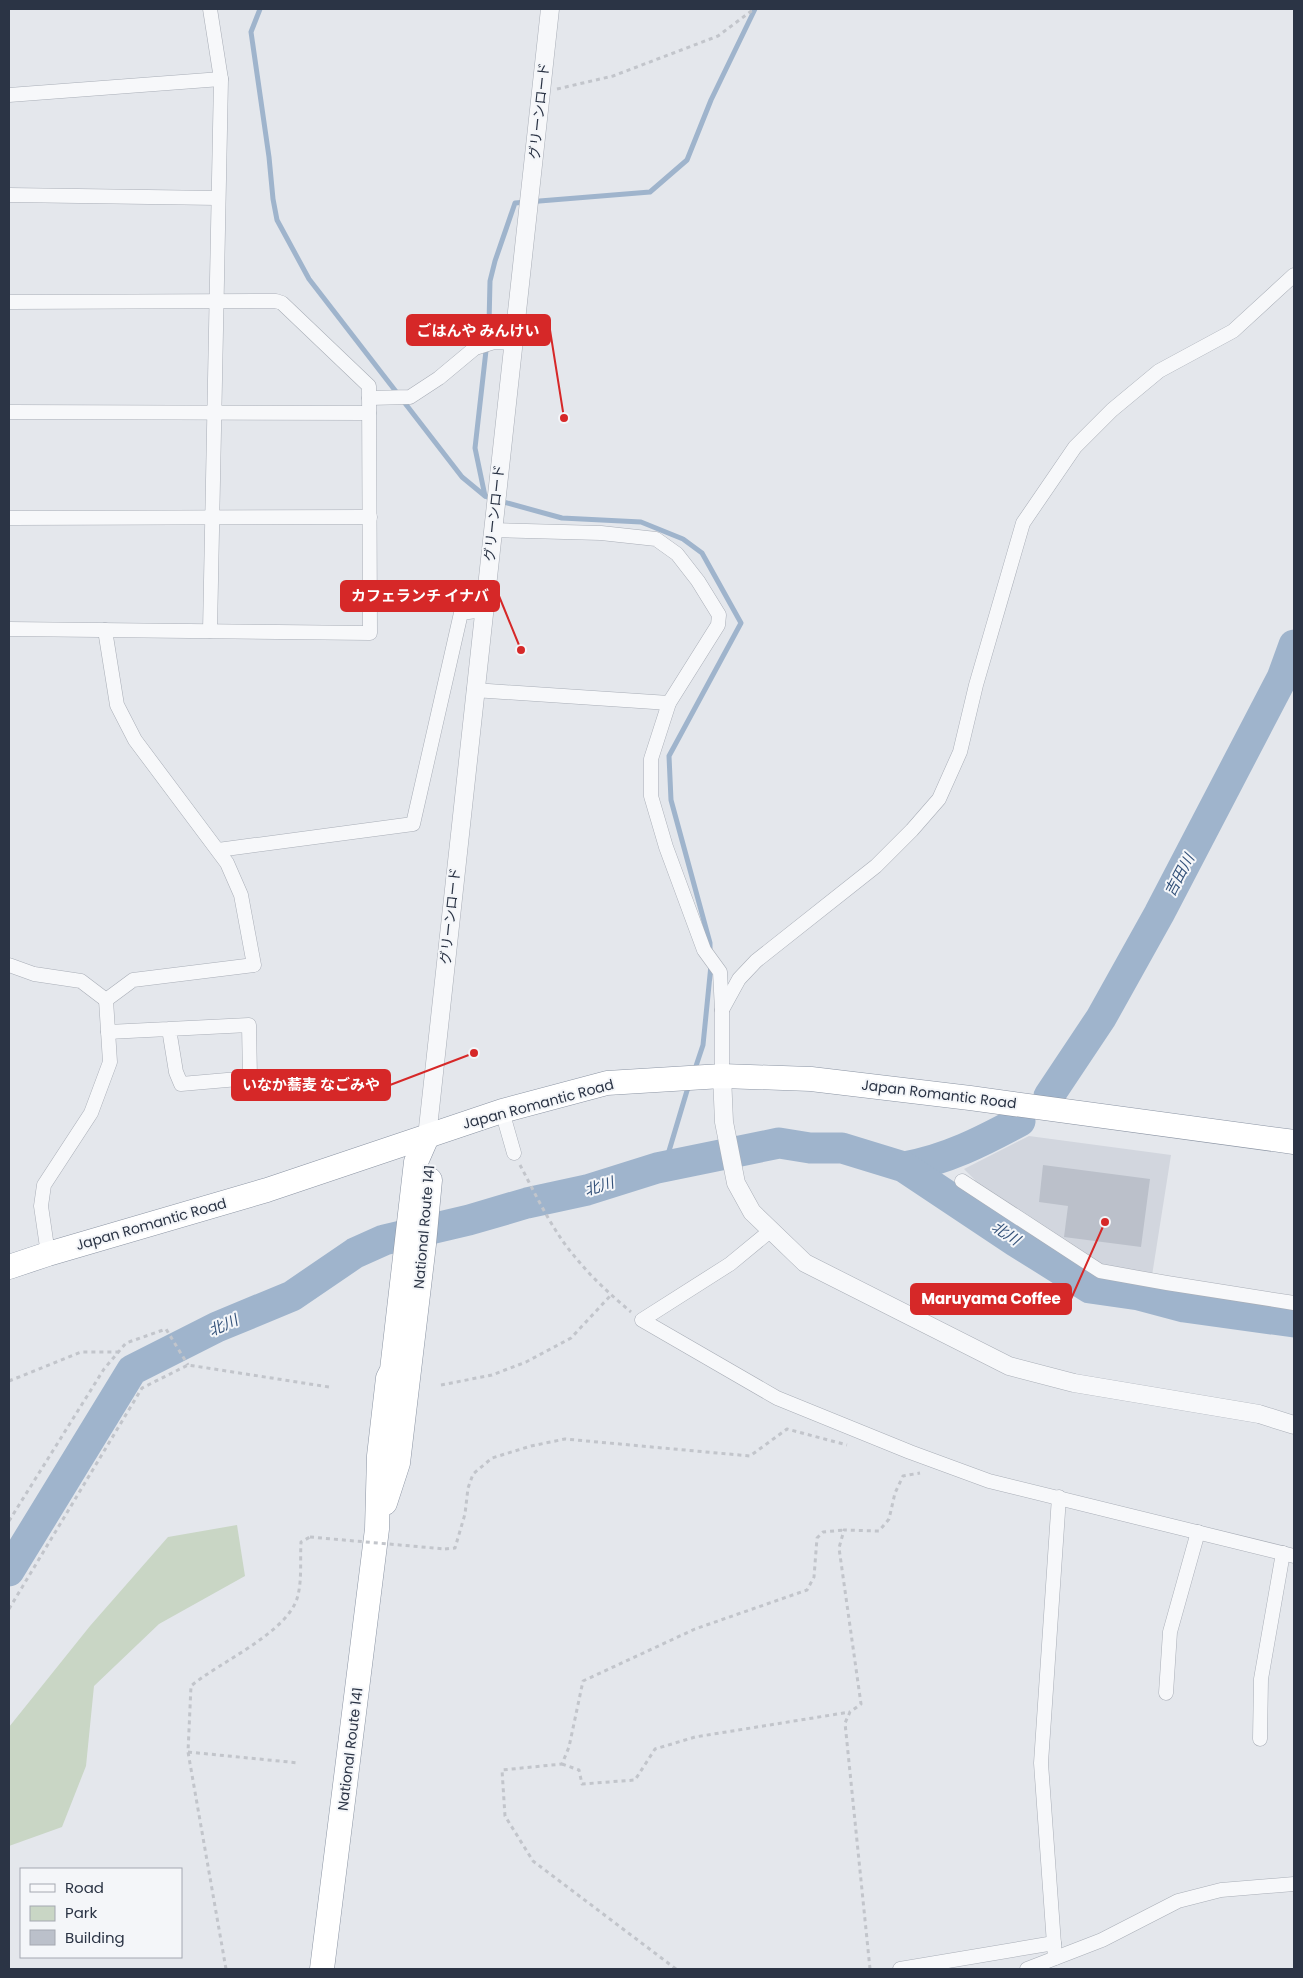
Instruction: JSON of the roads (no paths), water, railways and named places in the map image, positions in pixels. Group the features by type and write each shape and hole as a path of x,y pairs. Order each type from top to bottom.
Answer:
{"highway":[{"name":"Japan Romantic Road","path":"9,1267 267,1190 502,1111 607,1083 722,1076 811,1078 1294,1142"},
{"name":"National Route 141","path":"322,1969 377,1529 379,1456 388,1378 392,1370 414,1247 420,1196 416,1162 427,1137"}],"street":[{"path":"210,9 221,79 210,631"},
{"name":"グリーンロード","path":"427,1137 474,690 550,9"},
{"path":"9,95 221,79"},
{"path":"9,195 218,198"},
{"path":"722,1010 739,979 756,961 876,866 912,830 939,798 960,752 976,685 1023,522 1075,447 1112,410 1159,371 1233,331 1294,275"},
{"path":"9,302 216,300 276,301 282,303 369,386 370,633 9,629"},
{"path":"369,398 410,397 439,378 475,348 494,342 513,343"},
{"path":"9,412 369,413"},
{"path":"9,518 370,517"},
{"path":"492,530 601,533 656,539 677,554 698,581 719,615 718,625 668,702 651,759 651,796 666,847 704,950 720,972 724,1122 736,1183 752,1212 805,1263 1009,1366 1074,1383 1259,1414 1294,1426"},
{"path":"218,850 413,824 461,613 483,610"},
{"path":"105,630 118,705 135,740 227,863 241,895 254,965 133,980 106,1000"},
{"path":"474,690 668,702"},
{"path":"9,965 34,974 81,981 106,1000 110,1062 92,1113 44,1185 41,1206 48,1254"},
{"path":"108,1032 248,1025 250,1078 181,1084 176,1072 169,1029"},
{"path":"502,1111 514,1153"},
{"path":"962,1181 1100,1271 1294,1303"},
{"path":"770,1230 730,1264 642,1320 777,1398 910,1452 989,1480 1289,1554 1261,1680 1260,1739"},
{"path":"1056,1958 1041,1763 1059,1497"},
{"path":"1166,1693 1170,1632 1198,1532"},
{"path":"1027,1969 1102,1940 1178,1901 1221,1890 1294,1884"},
{"path":"900,1969 1054,1943"}],"waterway":[{"path":"260,9 251,32 277,220 309,279 462,477 485,496"},
{"path":"492,499 485,496 475,448 489,324 490,281 515,203 650,192 687,160 711,100 755,9"},
{"path":"500,501 562,518 641,522 683,539 702,553 741,623 669,756 671,800 710,943 710,951"},
{"name":"吉田川","path":"1049,1096 1101,1018 1159,914 1282,678 1294,645"},
{"path":"694,1072 703,1045 711,965"},
{"path":"657,1168 666,1161 689,1084"},
{"name":"吉田川","path":"904,1167 949,1155 1020,1121"},
{"name":"北川","path":"9,1571 132,1370 217,1327 292,1296 355,1253 384,1240 469,1220 527,1203 587,1190 657,1168 779,1143 810,1148 842,1148 904,1167 1015,1241 1090,1288 1139,1295 1184,1307 1294,1322"}],"place":[{"name":"ごはんや みんけい","path":"564,418"},
{"name":"カフェランチ イナバ","path":"521,650"},
{"name":"いなか蕎麦 なごみや","path":"474,1053"},
{"name":"Maruyama Coffee","path":"1105,1222"}]}
